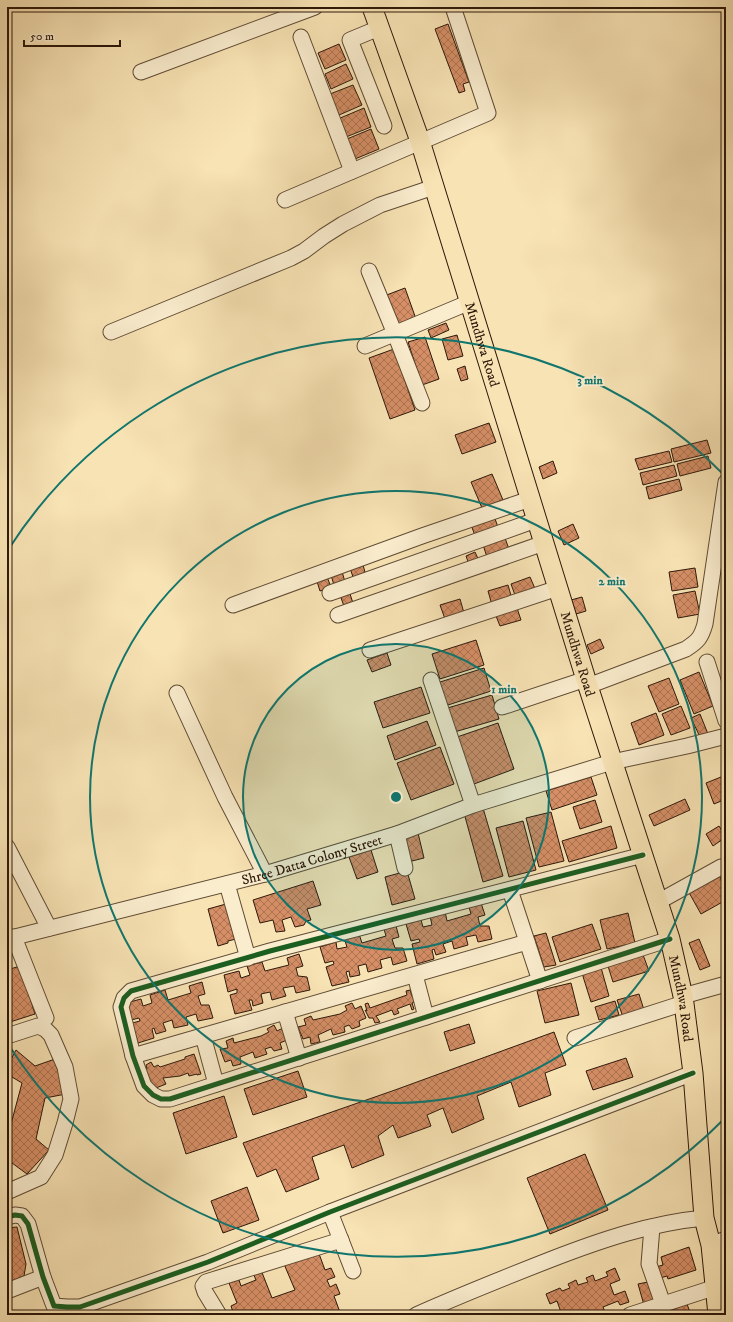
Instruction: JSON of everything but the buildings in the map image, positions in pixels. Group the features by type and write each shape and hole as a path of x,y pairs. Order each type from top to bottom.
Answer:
{"main road":[{"name":"Mundhwa Road","path":"372,7 420,141 587,683 670,939 684,1000 693,1073 704,1218 719,1242 716,1287 718,1315"}],"street":[{"path":"141,72 315,7"},
{"path":"285,200 488,113 453,7"},
{"path":"379,28 350,40 384,126"},
{"path":"301,37 352,171"},
{"path":"111,332 291,258 344,224 380,205 434,187"},
{"path":"369,271 422,403"},
{"path":"365,346 470,302"},
{"path":"502,707 587,683 686,649 697,642 702,634 705,624 726,482"},
{"path":"233,604 530,499"},
{"path":"330,593 536,520"},
{"path":"338,614 544,543"},
{"path":"370,650 558,588"},
{"path":"707,662 726,721"},
{"path":"431,680 473,804"},
{"path":"178,693 225,797 265,874"},
{"name":"Shree Datta Colony Street","path":"11,938 265,874 397,834 473,804 612,762 726,736"},
{"path":"397,834 405,868"},
{"path":"7,847 49,928"},
{"path":"642,855 248,958 131,992 124,998 121,1007 133,1056 144,1086 153,1095 161,1099 170,1099 670,939"},
{"path":"658,902 721,867"},
{"path":"227,884 248,958"},
{"path":"510,890 540,981"},
{"path":"11,938 46,1018"},
{"path":"133,1056 527,942"},
{"path":"415,975 426,1017"},
{"path":"575,1038 726,984"},
{"path":"285,1012 299,1058"},
{"path":"7,1036 38,1026 45,1028 51,1035 65,1067 71,1099 55,1155 40,1178 7,1192"},
{"path":"203,1036 216,1084"},
{"path":"7,1217 15,1215 22,1216 28,1224 42,1277 54,1306 80,1306 208,1262 330,1212 693,1073"},
{"path":"330,1212 353,1271"},
{"path":"416,1315 488,1283 604,1239 679,1220 704,1218"},
{"path":"652,1227 649,1264 664,1304"},
{"path":"219,1315 205,1292 203,1286 206,1282 341,1240"},
{"path":"7,1291 42,1277"},
{"path":"630,1315 716,1287"}],"cycle path":[{"path":"643,855 270,951 131,991 124,998 121,1007 133,1056 144,1086 153,1095 161,1099 170,1099 670,939"},
{"path":"7,1217 15,1215 22,1216 28,1224 43,1277 54,1306 80,1307 208,1262 330,1212 693,1073"}]}
